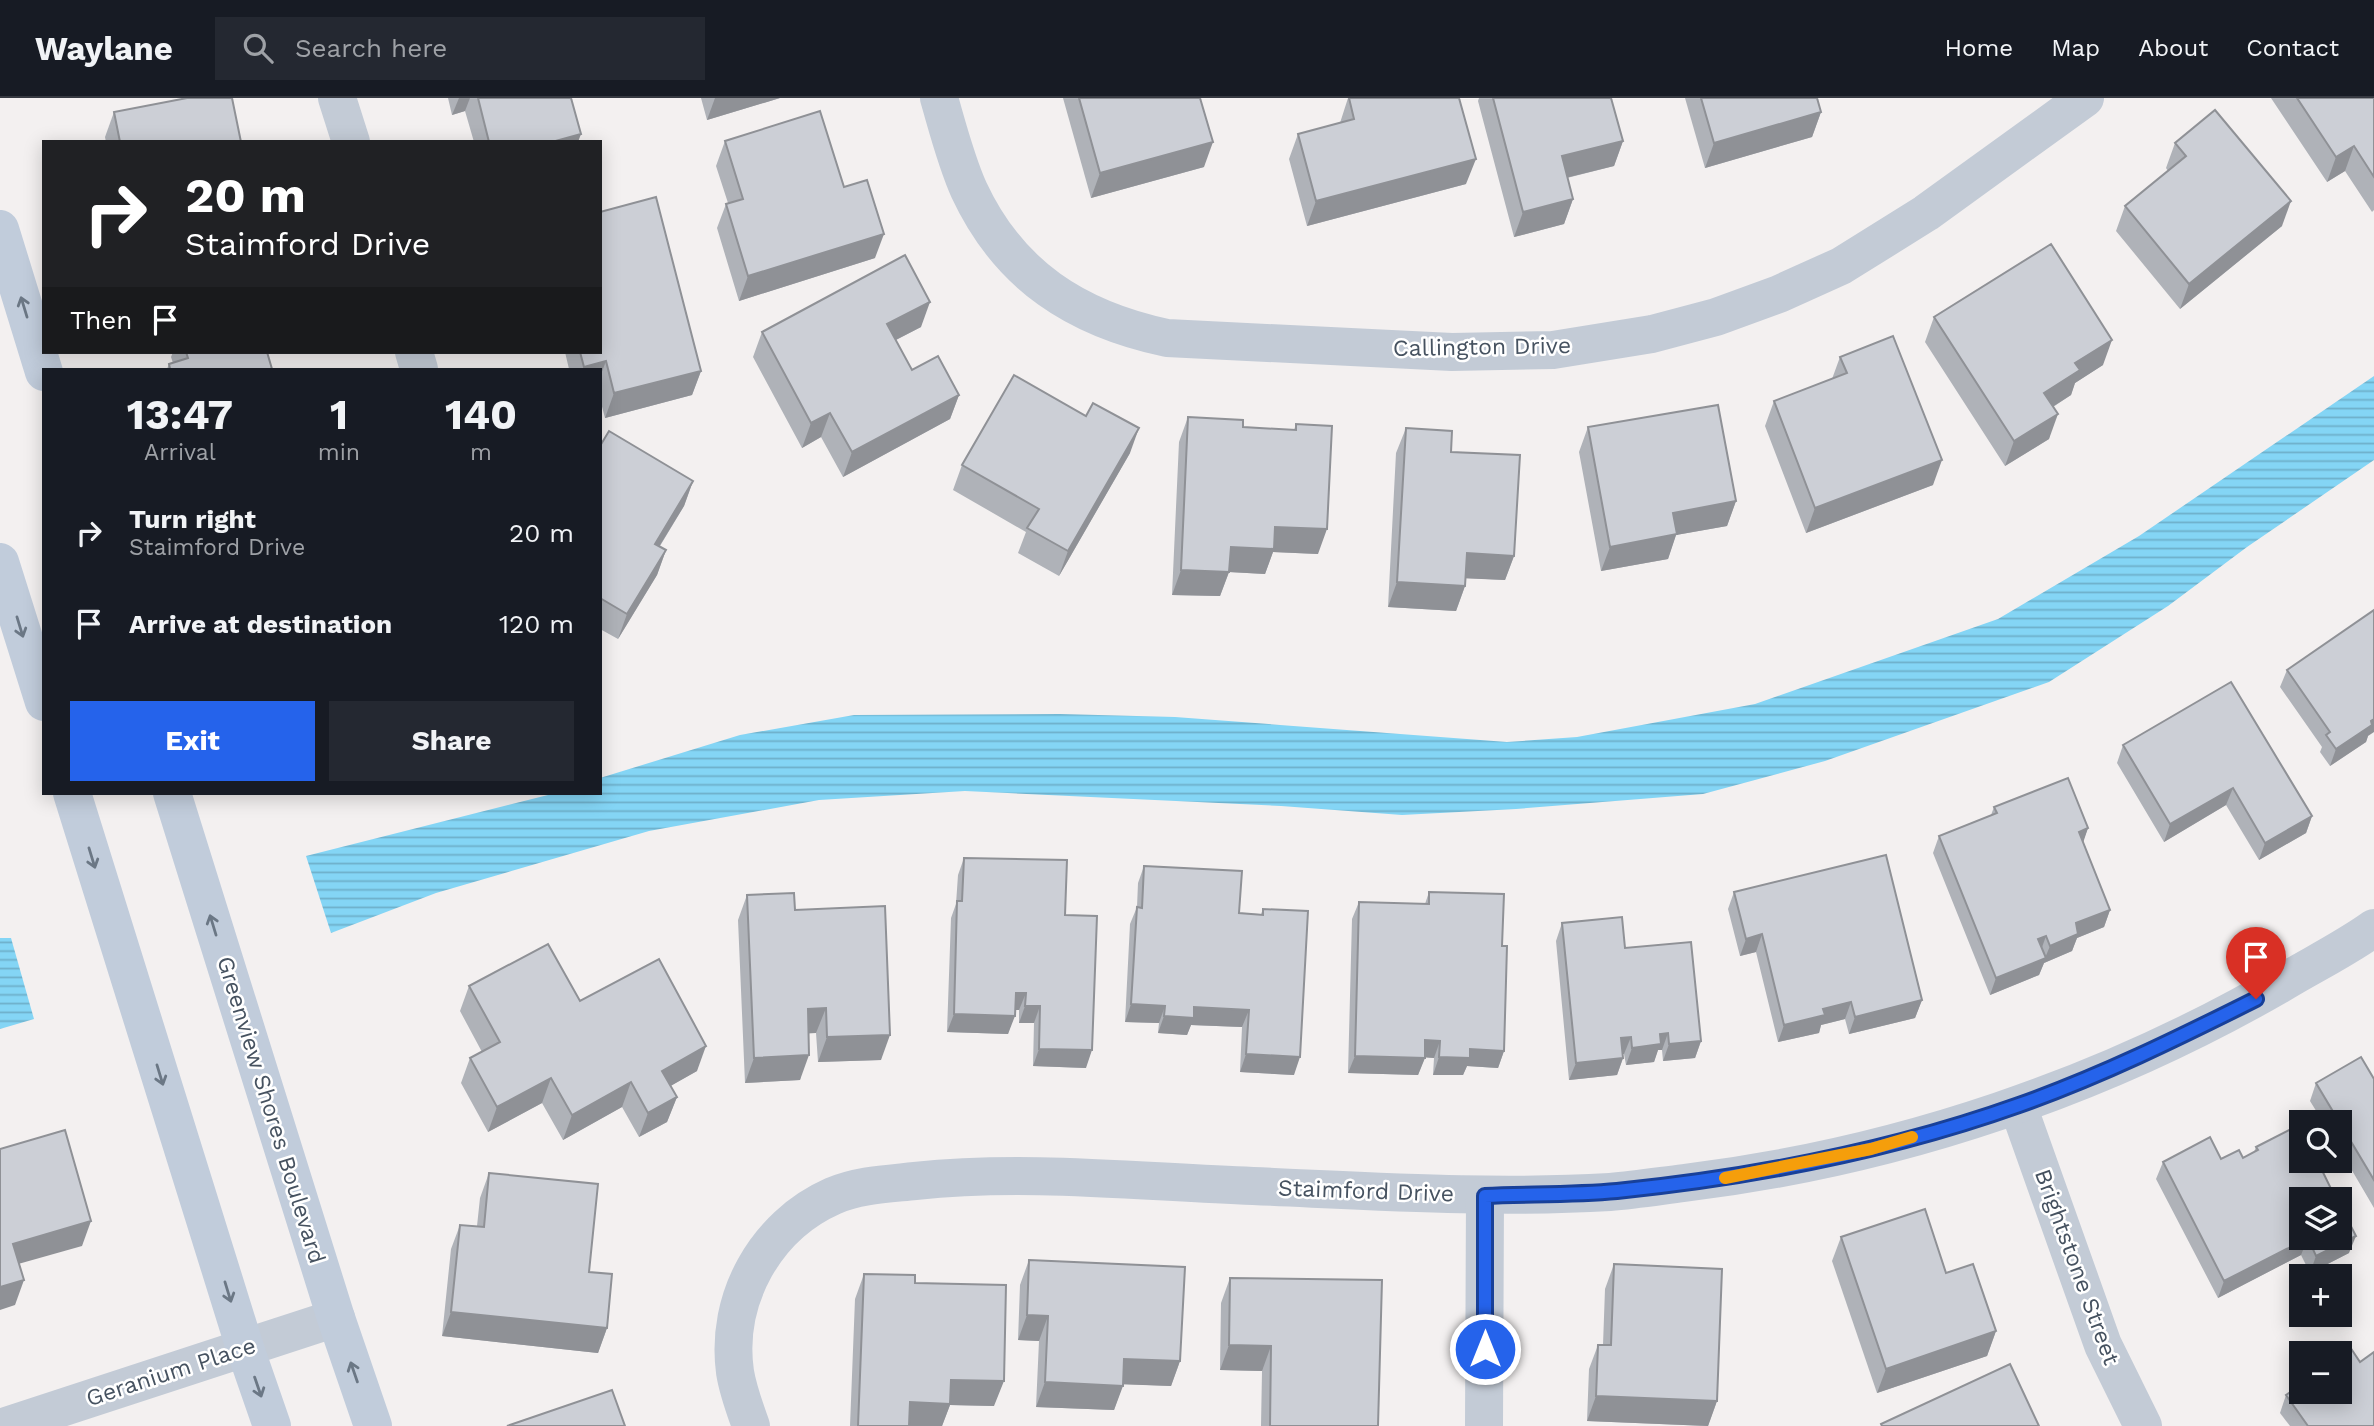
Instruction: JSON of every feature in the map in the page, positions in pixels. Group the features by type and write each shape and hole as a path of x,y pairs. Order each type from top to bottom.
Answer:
{"street":[{"path":"337,98 350,140"},
{"name":"Callington Drive","path":"939,98 968,188 983,217 1024,268 1048,289 1075,307 1105,321 1167,338 1452,352 1552,350 1652,334 1716,317 1779,294 1840,266 1926,213 2085,98"},
{"path":"0,229 43,368"},
{"path":"0,562 42,696"},
{"path":"73,795 245,1348 272,1426"},
{"name":"Greenview Shores Boulevard","path":"173,795 336,1318 373,1426"},
{"name":"Staimford Drive","path":"751,1426 736,1373 734,1341 737,1311 747,1281 763,1254 783,1230 807,1210 834,1195 864,1186 943,1178 1037,1177 1485,1196 1614,1191 1743,1176 1871,1149 2018,1106 2139,1057 2256,999 2374,928"},
{"name":"Brightstone Street","path":"2018,1106 2103,1345 2143,1426"},
{"path":"1485,1196 1485,1426"},
{"name":"Geranium Place","path":"6,1426 336,1318"}],"water":[{"path":"2374,376 2374,460 2247,547 2168,606 2049,682 1825,761 1703,794 1402,815 1281,806 965,791 819,800 649,831 436,893 331,933 306,856 548,795 602,795 602,777 740,735 854,715 1060,714 1175,717 1507,742 1577,737 1755,704 1998,619 2139,536"},
{"path":"0,938 11,938 34,1019 0,1029"}],"building":[{"path":"187,98 232,98 241,140 120,140 114,112"},
{"path":"478,98 571,98 581,134 559,140 488,140"},
{"path":"1079,98 1200,98 1213,142 1100,173"},
{"path":"1349,98 1459,98 1476,159 1316,201 1298,134 1354,119"},
{"path":"1493,98 1611,98 1623,141 1562,156 1573,199 1523,212"},
{"path":"1701,98 1817,98 1821,112 1714,143"},
{"path":"2297,98 2374,98 2374,177 2354,146 2336,157"},
{"path":"2215,110 2291,201 2189,284 2125,206 2186,156 2175,143"},
{"path":"820,111 844,187 867,180 884,234 748,276 726,204 743,199 725,141"},
{"path":"656,197 701,371 614,393 606,361 584,367 581,354 602,354 602,211"},
{"path":"2051,244 2112,340 2075,363 2080,370 2044,393 2058,414 2014,441 1934,317"},
{"path":"905,255 930,302 887,324 912,370 938,356 959,395 852,452 830,413 811,423 762,332"},
{"path":"1893,336 1942,460 1815,508 1774,401 1847,373 1840,357"},
{"path":"187,354 268,354 272,368 170,368 169,364 188,358"},
{"path":"1014,375 1086,416 1093,403 1139,428 1068,551 1027,528 1039,509 962,465"},
{"path":"1718,405 1736,501 1673,513 1677,534 1610,547 1588,427"},
{"path":"1188,417 1243,420 1243,427 1296,430 1296,424 1332,426 1327,529 1275,527 1274,549 1231,547 1229,572 1181,570"},
{"path":"1406,428 1452,431 1451,452 1520,455 1514,556 1467,553 1465,586 1397,582"},
{"path":"609,431 693,481 655,544 666,550 627,614 602,599 602,443"},
{"path":"2374,610 2374,719 2371,721 2372,725 2336,749 2326,735 2330,732 2287,670"},
{"path":"2231,682 2312,816 2265,843 2233,788 2170,824 2123,745"},
{"path":"2068,778 2088,828 2079,832 2110,910 2076,923 2078,934 2050,946 2046,936 2038,939 2046,958 1996,978 1939,836 1997,813 1994,807"},
{"path":"1886,855 1922,1000 1855,1017 1851,1002 1823,1009 1825,1015 1784,1025 1762,934 1746,939 1734,892"},
{"path":"964,858 1067,860 1065,915 1097,916 1092,1050 1039,1049 1040,1006 1025,1006 1026,993 1016,993 1015,1016 954,1014 957,901 962,901"},
{"path":"1144,866 1242,871 1239,913 1263,915 1263,909 1308,911 1300,1057 1246,1054 1249,1010 1194,1007 1194,1018 1164,1016 1165,1006 1131,1004 1137,907 1142,908"},
{"path":"1429,892 1504,894 1502,946 1507,946 1504,1051 1470,1049 1470,1058 1439,1057 1440,1041 1425,1040 1425,1058 1355,1056 1359,902 1429,904"},
{"path":"794,893 795,910 885,906 890,1035 827,1037 826,1008 808,1009 809,1055 754,1058 747,895"},
{"path":"1622,917 1625,948 1691,942 1701,1041 1669,1044 1668,1033 1660,1034 1661,1044 1632,1048 1631,1037 1621,1038 1623,1058 1576,1063 1562,923"},
{"path":"548,944 580,1001 659,959 706,1046 662,1071 677,1097 648,1113 631,1082 572,1115 551,1078 497,1107 470,1058 500,1042 469,986"},
{"path":"2361,1057 2374,1079 2374,1180 2352,1143 2352,1110 2332,1110 2316,1083"},
{"path":"65,1130 91,1221 13,1244 24,1280 0,1287 0,1149"},
{"path":"2289,1130 2289,1173 2323,1173 2330,1187 2289,1187 2289,1248 2224,1281 2163,1162 2210,1137 2221,1159 2239,1150 2243,1158 2258,1150 2256,1147"},
{"path":"489,1173 598,1184 589,1272 612,1274 607,1328 451,1312 460,1225 484,1227"},
{"path":"1925,1209 1946,1273 1973,1264 1996,1331 1886,1369 1841,1237"},
{"path":"2313,1250 2328,1250 2316,1256"},
{"path":"1029,1260 1185,1267 1180,1361 1124,1359 1123,1386 1045,1382 1048,1316 1027,1315"},
{"path":"1614,1264 1722,1269 1717,1401 1596,1396 1598,1345 1611,1345"},
{"path":"864,1274 915,1275 915,1283 1006,1285 1004,1381 951,1380 950,1404 910,1402 909,1426 858,1426"},
{"path":"1230,1278 1382,1280 1378,1426 1270,1426 1271,1346 1229,1345"},
{"path":"2352,1350 2360,1362 2374,1352 2374,1426 2308,1426 2292,1404 2352,1404"},
{"path":"2010,1364 2039,1426 1881,1424"},
{"path":"612,1390 625,1426 507,1426"}],"slow traffic":[{"path":"1725,1178 1871,1149 1912,1137"}],"route":[{"path":"1485,1349 1485,1196 1614,1191 1743,1176 1871,1149 2018,1106 2139,1057 2256,999"}]}
